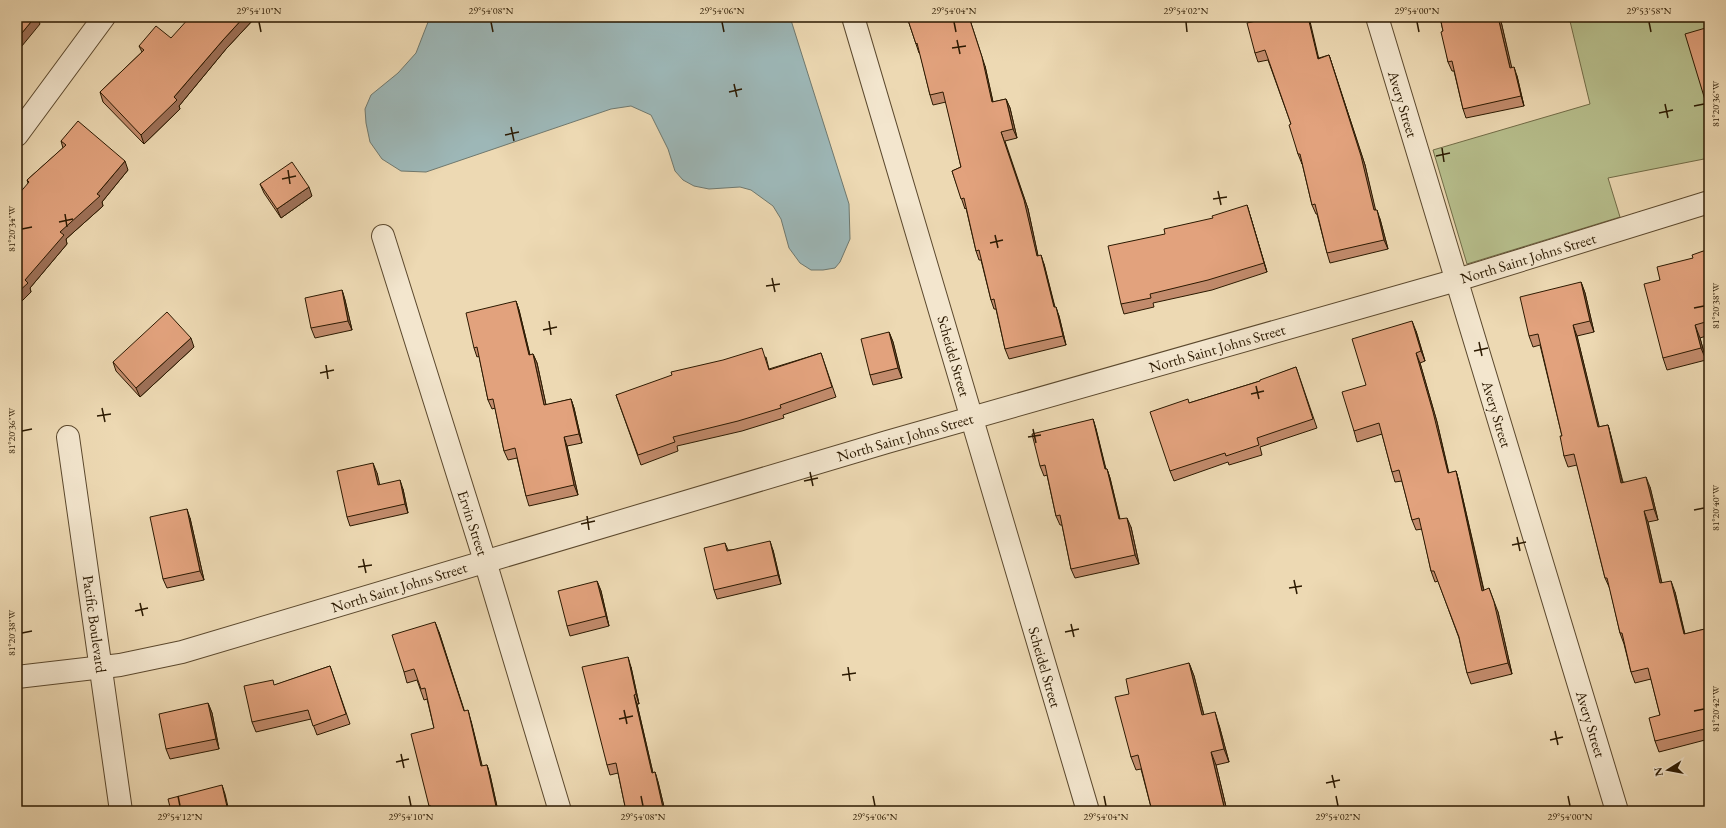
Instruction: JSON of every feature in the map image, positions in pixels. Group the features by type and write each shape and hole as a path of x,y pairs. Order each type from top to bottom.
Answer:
{"street":[{"path":"17,135 104,17"},
{"name":"Scheidel Street","path":"853,17 1088,811"},
{"name":"Avery Street","path":"1377,17 1617,811"},
{"name":"North Saint Johns Street","path":"17,677 101,668 182,652 972,418 1457,280 1709,202"},
{"name":"Ervin Street","path":"383,236 485,561 560,811"},
{"name":"Pacific Boulevard","path":"68,437 121,811"}],"green space":[{"path":"1569,17 1709,17 1709,158 1608,178 1620,217 1467,264 1433,150 1590,104"}],"water":[{"path":"430,17 790,17 849,204 850,239 840,262 835,268 823,270 811,270 800,263 789,248 781,219 773,206 751,190 740,187 709,189 694,186 683,180 675,171 668,149 651,115 631,106 611,109 426,172 401,171 382,159 370,142 365,109 371,95 398,73 416,53"}],"building":[{"path":"17,17 35,17 17,39"},
{"path":"190,17 244,17 174,97 177,100 141,135 100,92 144,50 139,46 156,26 171,38"},
{"path":"907,17 969,17 982,57 992,102 1006,99 1013,129 1001,132 1024,200 1037,256 1041,255 1063,336 1005,349 994,299 991,300 979,250 976,251 964,198 961,199 952,171 961,167 943,92 930,95 917,43 916,44"},
{"path":"1255,17 1308,17 1318,59 1329,55 1361,156 1374,210 1377,210 1384,240 1327,253 1315,204 1312,205 1300,154 1298,154 1289,125 1291,124 1265,50 1255,53 1247,23 1256,21"},
{"path":"1440,17 1498,17 1510,68 1514,67 1521,96 1463,109 1452,61 1448,62 1441,32 1443,31"},
{"path":"1709,27 1709,113 1685,34"},
{"path":"78,121 125,161 97,194 100,196 60,232 64,235 25,280 28,283 17,293 17,196 29,182 27,180 66,145 61,141"},
{"path":"292,162 309,187 277,209 260,184"},
{"path":"1247,205 1264,263 1208,280 1150,294 1151,298 1121,304 1108,246 1165,234 1164,229 1213,218 1212,216"},
{"path":"1709,249 1709,321 1695,325 1701,348 1663,358 1644,284 1660,280 1657,267 1693,258 1692,255"},
{"path":"1581,282 1590,321 1573,325 1598,427 1608,425 1621,483 1646,477 1654,509 1644,511 1660,583 1671,581 1684,634 1709,628 1709,728 1655,741 1649,718 1660,715 1648,668 1631,672 1607,578 1605,578 1574,454 1564,456 1560,436 1562,436 1538,334 1529,336 1520,297"},
{"path":"342,290 348,321 311,328 305,298"},
{"path":"516,301 529,355 533,354 544,405 571,399 579,434 564,437 574,485 526,496 515,448 504,451 493,399 488,400 477,347 474,348 466,313"},
{"path":"167,312 191,338 136,388 113,362"},
{"path":"1412,321 1421,351 1416,353 1433,412 1448,473 1456,471 1482,591 1489,588 1494,602 1508,663 1467,673 1459,637 1434,571 1431,571 1419,518 1412,520 1399,470 1392,472 1379,423 1354,431 1342,392 1366,385 1352,339"},
{"path":"889,332 898,368 870,375 861,339"},
{"path":"762,348 769,370 821,353 832,387 780,405 781,408 738,421 673,437 675,442 638,455 616,395 672,375 671,372 723,360"},
{"path":"1296,367 1313,419 1257,438 1259,445 1226,456 1225,453 1170,471 1150,412 1188,399 1189,403 1260,381"},
{"path":"1093,419 1119,519 1127,518 1135,555 1071,569 1060,515 1056,516 1045,465 1040,466 1032,434"},
{"path":"373,463 378,485 400,480 405,504 347,517 337,471"},
{"path":"187,509 200,571 163,579 150,517"},
{"path":"770,541 778,575 714,590 704,548 725,543 727,551"},
{"path":"597,581 606,616 567,626 558,591"},
{"path":"435,622 464,711 468,710 481,766 487,765 497,811 431,811 430,805 429,806 411,734 434,728 425,688 421,689 414,669 404,672 392,635"},
{"path":"628,657 636,694 634,695 652,773 655,772 663,808 651,811 626,811 616,763 607,765 582,667"},
{"path":"1189,663 1202,715 1215,712 1224,749 1211,752 1225,811 1152,811 1138,755 1131,757 1115,697 1129,694 1126,679"},
{"path":"330,666 346,714 313,726 308,710 252,722 244,686 273,680 274,685"},
{"path":"208,703 216,739 166,749 159,714"},
{"path":"222,785 228,811 171,811 168,799"}]}
